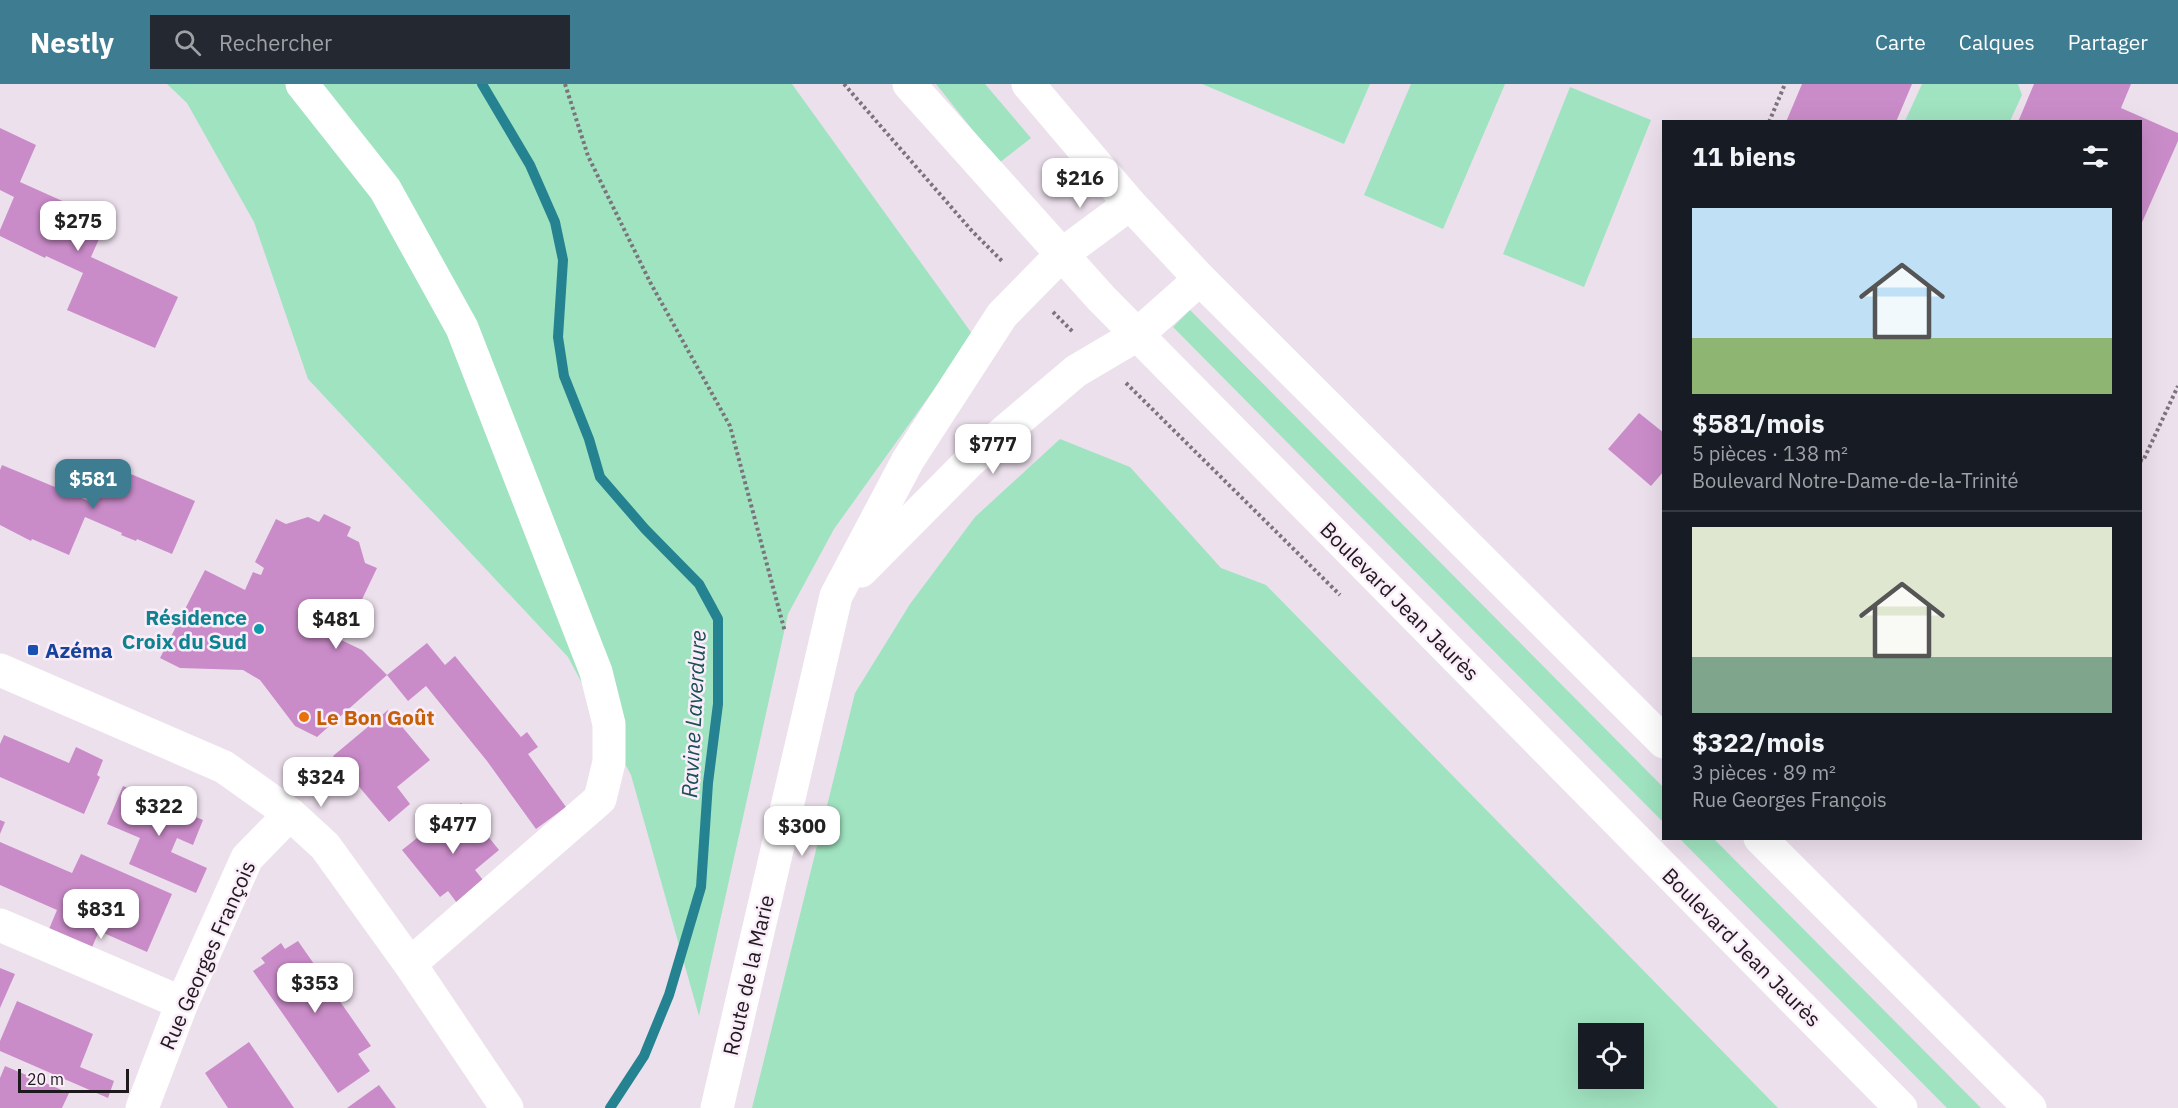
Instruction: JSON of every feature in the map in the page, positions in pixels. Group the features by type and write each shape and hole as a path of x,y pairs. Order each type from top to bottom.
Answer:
{"street":[{"path":"302,84 384,189 462,328 596,672 609,724 609,762 600,799 410,964"},
{"name":"Boulevard Jean Jaurès","path":"909,84 1061,255 1137,335 1901,1108"},
{"path":"1028,84 1130,204 1200,279 1662,740"},
{"name":"Route de la Marie","path":"717,1108 836,596 908,460 1002,315 1061,255 1130,204"},
{"path":"836,596 970,461 1076,371 1137,335 1200,279"},
{"path":"0,670 224,767 290,814 325,846 410,964 507,1108"},
{"name":"Rue Georges François","path":"142,1108 182,1003 247,858 290,814"},
{"path":"1762,840 2030,1108"},
{"path":"0,925 182,1003"}],"path":[{"path":"565,84 588,156 650,282 730,426 785,633"},
{"path":"1770,120 1785,84"},
{"path":"2142,460 2178,386"}],"green space":[{"path":"167,84 792,84 973,335 834,529 788,614 699,1016 631,775 568,657 308,379 254,222 187,103"},
{"path":"936,84 985,84 1031,138 999,163"},
{"path":"1202,84 1370,84 1344,144"},
{"path":"1411,84 1505,84 1443,229 1364,195"},
{"path":"1922,84 2018,84 2022,95 2010,120 1905,120"},
{"path":"1570,87 1651,120 1584,287 1503,254"},
{"path":"1190,310 1662,786 1662,821 1173,327"},
{"path":"1060,439 1130,467 1221,568 1266,585 1778,1108 752,1108 855,693 910,604 975,517"},
{"path":"1681,840 1715,840 1981,1108 1947,1108"}],"building":[{"path":"1802,84 1912,84 1897,120 1787,120"},
{"path":"2034,84 2131,84 2121,108 2178,133 2178,141 2142,222 2142,120 2019,120"},
{"path":"0,128 36,145 20,182 107,221 91,257 178,297 155,348 67,310 83,273 0,236 0,230 14,197 0,190"},
{"path":"1639,413 1662,431 1662,473 1651,486 1608,449"},
{"path":"107,464 195,501 172,554 137,539 136,541 121,535 122,533 85,517 69,555 32,539 31,541 0,525 0,470 2,465 91,502"},
{"name":"Résidence Croix du Sud","path":"324,514 351,527 347,536 359,542 365,563 377,568 355,614 343,608 340,615 347,619 339,639 362,650 387,675 317,737 295,726 260,680 243,670 180,668 160,658 205,570 245,590 253,572 261,575 264,568 255,562 276,519 286,524 308,517 319,522"},
{"path":"427,643 445,665 455,656 521,737 527,732 538,747 528,754 566,807 536,829 487,761 426,686 408,701 387,675"},
{"path":"388,710 430,760 397,787 410,804 389,822 333,756"},
{"path":"4,735 69,763 76,747 103,760 97,775 100,777 84,814 0,777 0,744"},
{"path":"123,786 203,820 193,845 177,838 171,852 207,868 196,893 129,864 140,838 107,824"},
{"path":"461,803 499,850 475,870 487,885 460,907 448,891 440,897 402,850"},
{"path":"0,820 5,822 0,834"},
{"path":"0,842 72,873 81,854 172,894 147,952 99,931 90,952 47,934 57,910 0,885"},
{"path":"298,941 371,1046 358,1054 370,1071 338,1093 253,971 265,963 261,958 281,943 285,949"},
{"path":"0,968 15,974 0,1008"},
{"path":"17,1001 93,1034 80,1067 114,1081 108,1098 0,1051 0,1041"},
{"path":"249,1042 294,1108 228,1108 205,1073"},
{"path":"5,1066 69,1093 62,1108 0,1108 0,1078"},
{"path":"379,1085 396,1108 347,1108"}],"waterway":[{"name":"Ravine Laverdure","path":"482,84 530,165 555,222 563,260 558,337 564,376 589,439 600,477 645,529 699,584 718,619 718,704 708,783 701,887 669,995 644,1056 610,1108"}],"place":[{"name":"Résidence Croix du Sud","path":"259,629"},
{"name":"Azéma","path":"33,650"},
{"name":"Le Bon Goût","path":"304,717"}]}
